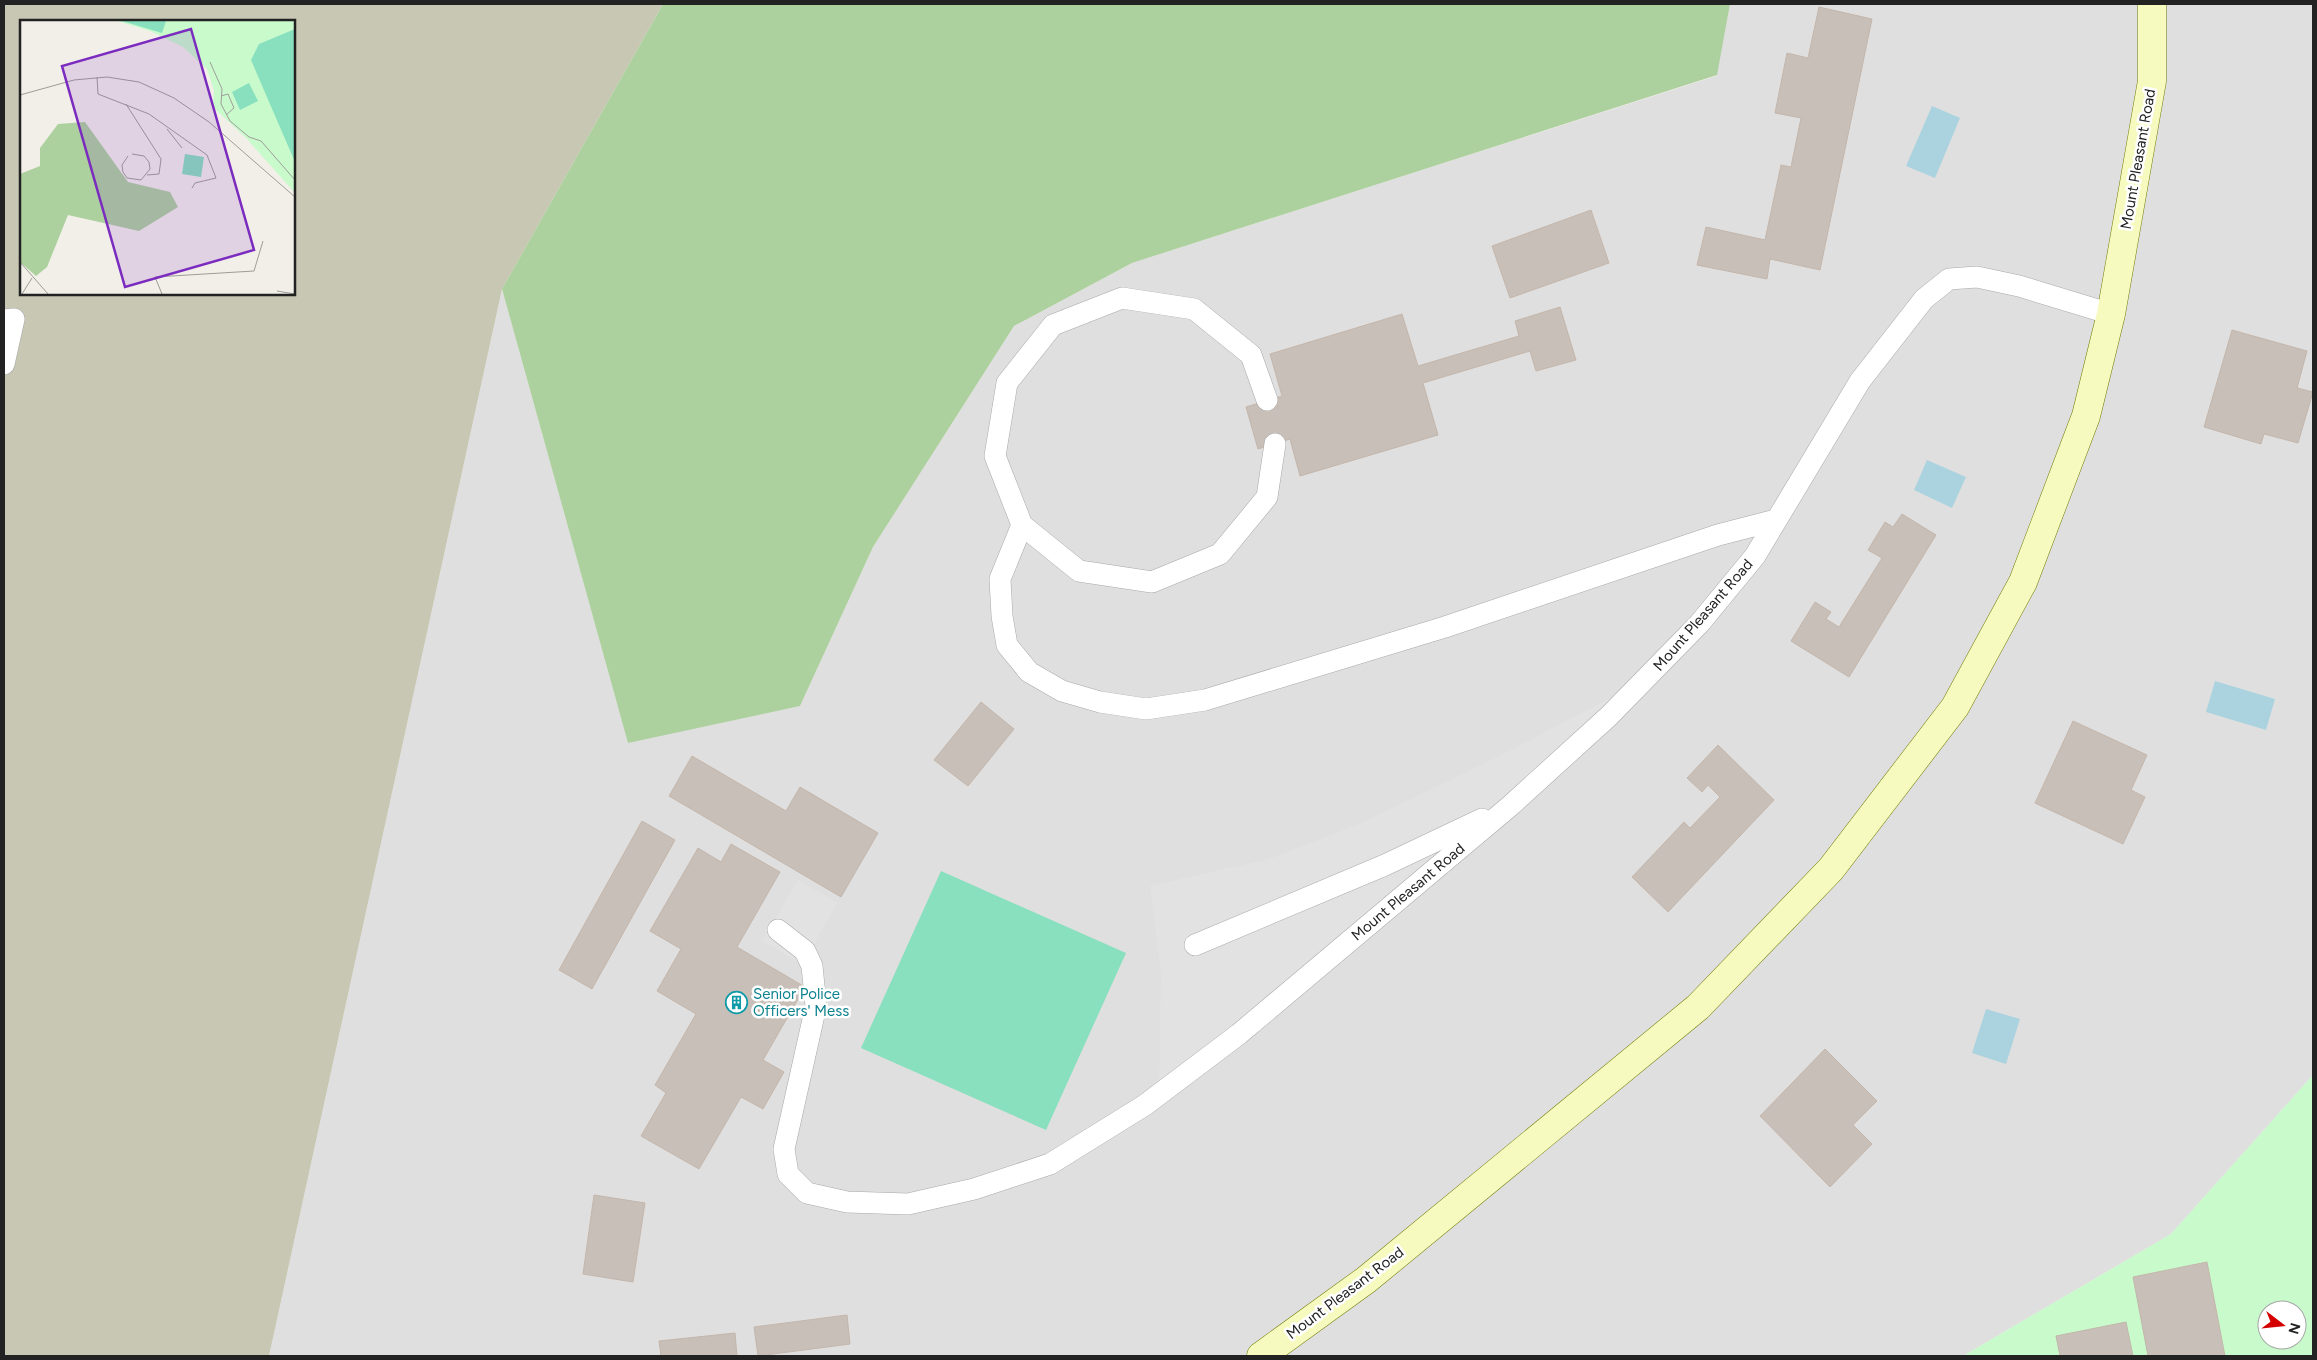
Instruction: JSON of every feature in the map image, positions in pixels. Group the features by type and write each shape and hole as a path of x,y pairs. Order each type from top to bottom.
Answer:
{"street":[{"name":"Mount Pleasant Road","path":"1261,1356 1366,1280 1698,1007 1831,869 1955,707 2023,582 2086,416 2111,314 2152,82 2152,4"}],"lane":[{"name":"Mount Pleasant Road","path":"778,930 805,951 812,966 816,1006 784,1150 788,1174 807,1193 847,1202 908,1204 974,1189 1050,1164 1146,1106 1239,1034 1510,806 1603,723 1699,624 1755,556 1860,381 1924,300 1949,279 1977,277 2019,286 2111,314"},
{"path":"1267,400 1251,355 1194,308 1122,298 1053,325 1007,383 995,456 1022,525 1079,570 1152,582 1220,554 1267,497 1275,444"},
{"path":"4,320 14,319 4,364"},
{"path":"1022,525 1000,579 1002,616 1007,645 1028,672 1062,692 1100,702 1146,709 1205,700 1445,627 1718,535 1776,520"},
{"path":"1194,945 1385,865 1510,806"}],"shaded area":[{"path":"4,4 663,4 502,289 269,1356 4,1356"},
{"path":"1730,4 2313,4 2313,1075 2171,1234 1963,1356 269,1356 502,289 628,742 800,706 873,547 1014,326 1132,263 1716,76"},
{"path":"1645,680 1159,1095 1161,972 1150,886 1269,859 1362,823 1497,757"},
{"path":"798,880 838,903 802,964 762,941"}],"green space":[{"path":"663,4 1730,4 1717,75 1132,263 1014,326 873,547 800,706 628,743 502,289"},
{"path":"941,871 1126,953 1046,1130 861,1048"},
{"path":"2313,1075 2313,1356 1963,1356 2171,1234"}],"water":[{"path":"1932,106 1960,118 1935,178 1906,166"},
{"path":"1927,460 1966,477 1952,508 1914,490"},
{"path":"2215,681 2275,699 2266,730 2206,712"},
{"path":"1986,1009 2020,1019 2006,1064 1972,1053"}],"building":[{"path":"1819,7 1872,19 1820,270 1770,259 1767,279 1697,265 1706,227 1765,240 1781,165 1791,167 1801,118 1775,113 1787,53 1808,58"},
{"path":"1591,210 1609,263 1510,298 1492,246"},
{"path":"1560,307 1576,360 1536,371 1530,351 1423,383 1438,435 1300,476 1290,439 1258,449 1246,407 1282,396 1270,354 1402,314 1418,366 1519,336 1515,321"},
{"path":"2232,330 2307,351 2297,388 2313,392 2298,443 2264,434 2261,444 2204,427"},
{"path":"1902,514 1936,535 1849,677 1791,641 1815,602 1831,612 1826,619 1839,627 1882,558 1868,550 1885,522 1893,527"},
{"path":"981,702 1014,729 968,786 934,760"},
{"path":"2073,721 2147,755 2131,790 2145,797 2123,844 2035,803"},
{"path":"1718,745 1774,800 1668,912 1632,877 1684,822 1690,828 1720,797 1708,785 1702,792 1687,778"},
{"path":"692,756 786,811 800,787 878,833 841,897 669,796"},
{"path":"642,821 675,840 592,989 559,970"},
{"name":"Senior Police Officers' Mess","path":"731,844 780,872 737,947 805,987 763,1060 784,1072 763,1109 741,1097 699,1169 641,1136 666,1093 655,1085 696,1014 657,991 681,949 650,931 698,848 721,862"},
{"path":"1825,1049 1877,1101 1853,1125 1872,1144 1830,1187 1760,1116"},
{"path":"594,1195 645,1203 633,1282 583,1274"},
{"path":"2207,1262 2225,1356 2148,1356 2133,1277"},
{"path":"847,1315 850,1344 758,1356 754,1327"},
{"path":"2126,1322 2133,1356 2060,1356 2056,1336"},
{"path":"735,1333 737,1356 661,1356 659,1341"}],"place":[{"name":"Senior Police Officers' Mess","path":"737,1003"}]}
